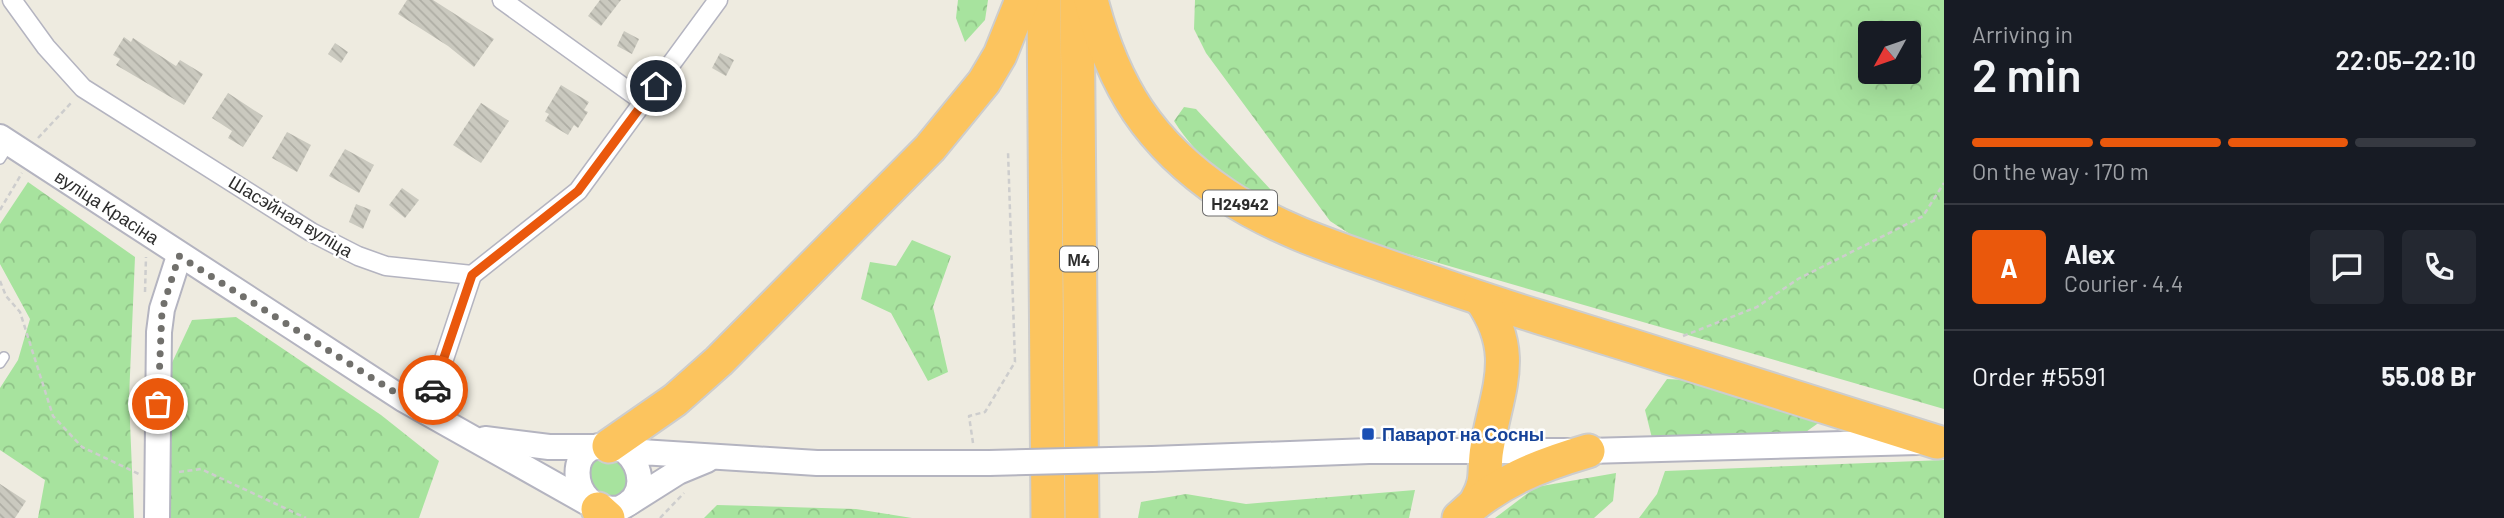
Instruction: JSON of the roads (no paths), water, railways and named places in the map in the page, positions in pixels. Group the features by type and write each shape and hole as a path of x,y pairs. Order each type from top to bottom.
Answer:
{"highway":[{"path":"611,448 675,400 719,361 930,148 984,82 1000,55 1022,0"},
{"name":"М4","path":"1044,0 1048,518"},
{"name":"М4","path":"1077,0 1082,518"},
{"name":"Н24942","path":"1091,0 1126,97 1168,149 1225,195 1318,242 1481,299 1941,443"},
{"name":"Н24942","path":"1468,509 1487,475 1486,450 1503,387 1503,350 1495,319 1481,299"},
{"name":"Н24942","path":"1468,509 1540,466 1588,450"}],"main road":[{"name":"вуліца Красіна","path":"11,145 179,256 463,435 605,508"},
{"path":"157,518 159,332 162,310 179,256"},
{"name":"вуліца Красіна","path":"463,435 549,447 611,448 714,458 817,463 982,458 1152,459 1486,450"},
{"name":"Н24942","path":"1486,450 1941,443"},
{"path":"611,448 634,459 640,471 640,484 605,508 578,490 577,468 583,458 611,448"},
{"path":"605,508 678,472 714,458"}],"street":[{"name":"Шасэйная вуліца","path":"12,0 46,47 83,88 311,232 358,256 413,270 472,275"},
{"path":"502,0 644,102"},
{"path":"426,412 472,275 578,191 718,0"}],"place":[{"name":"Паварот на Сосны","path":"1368,434"}]}
